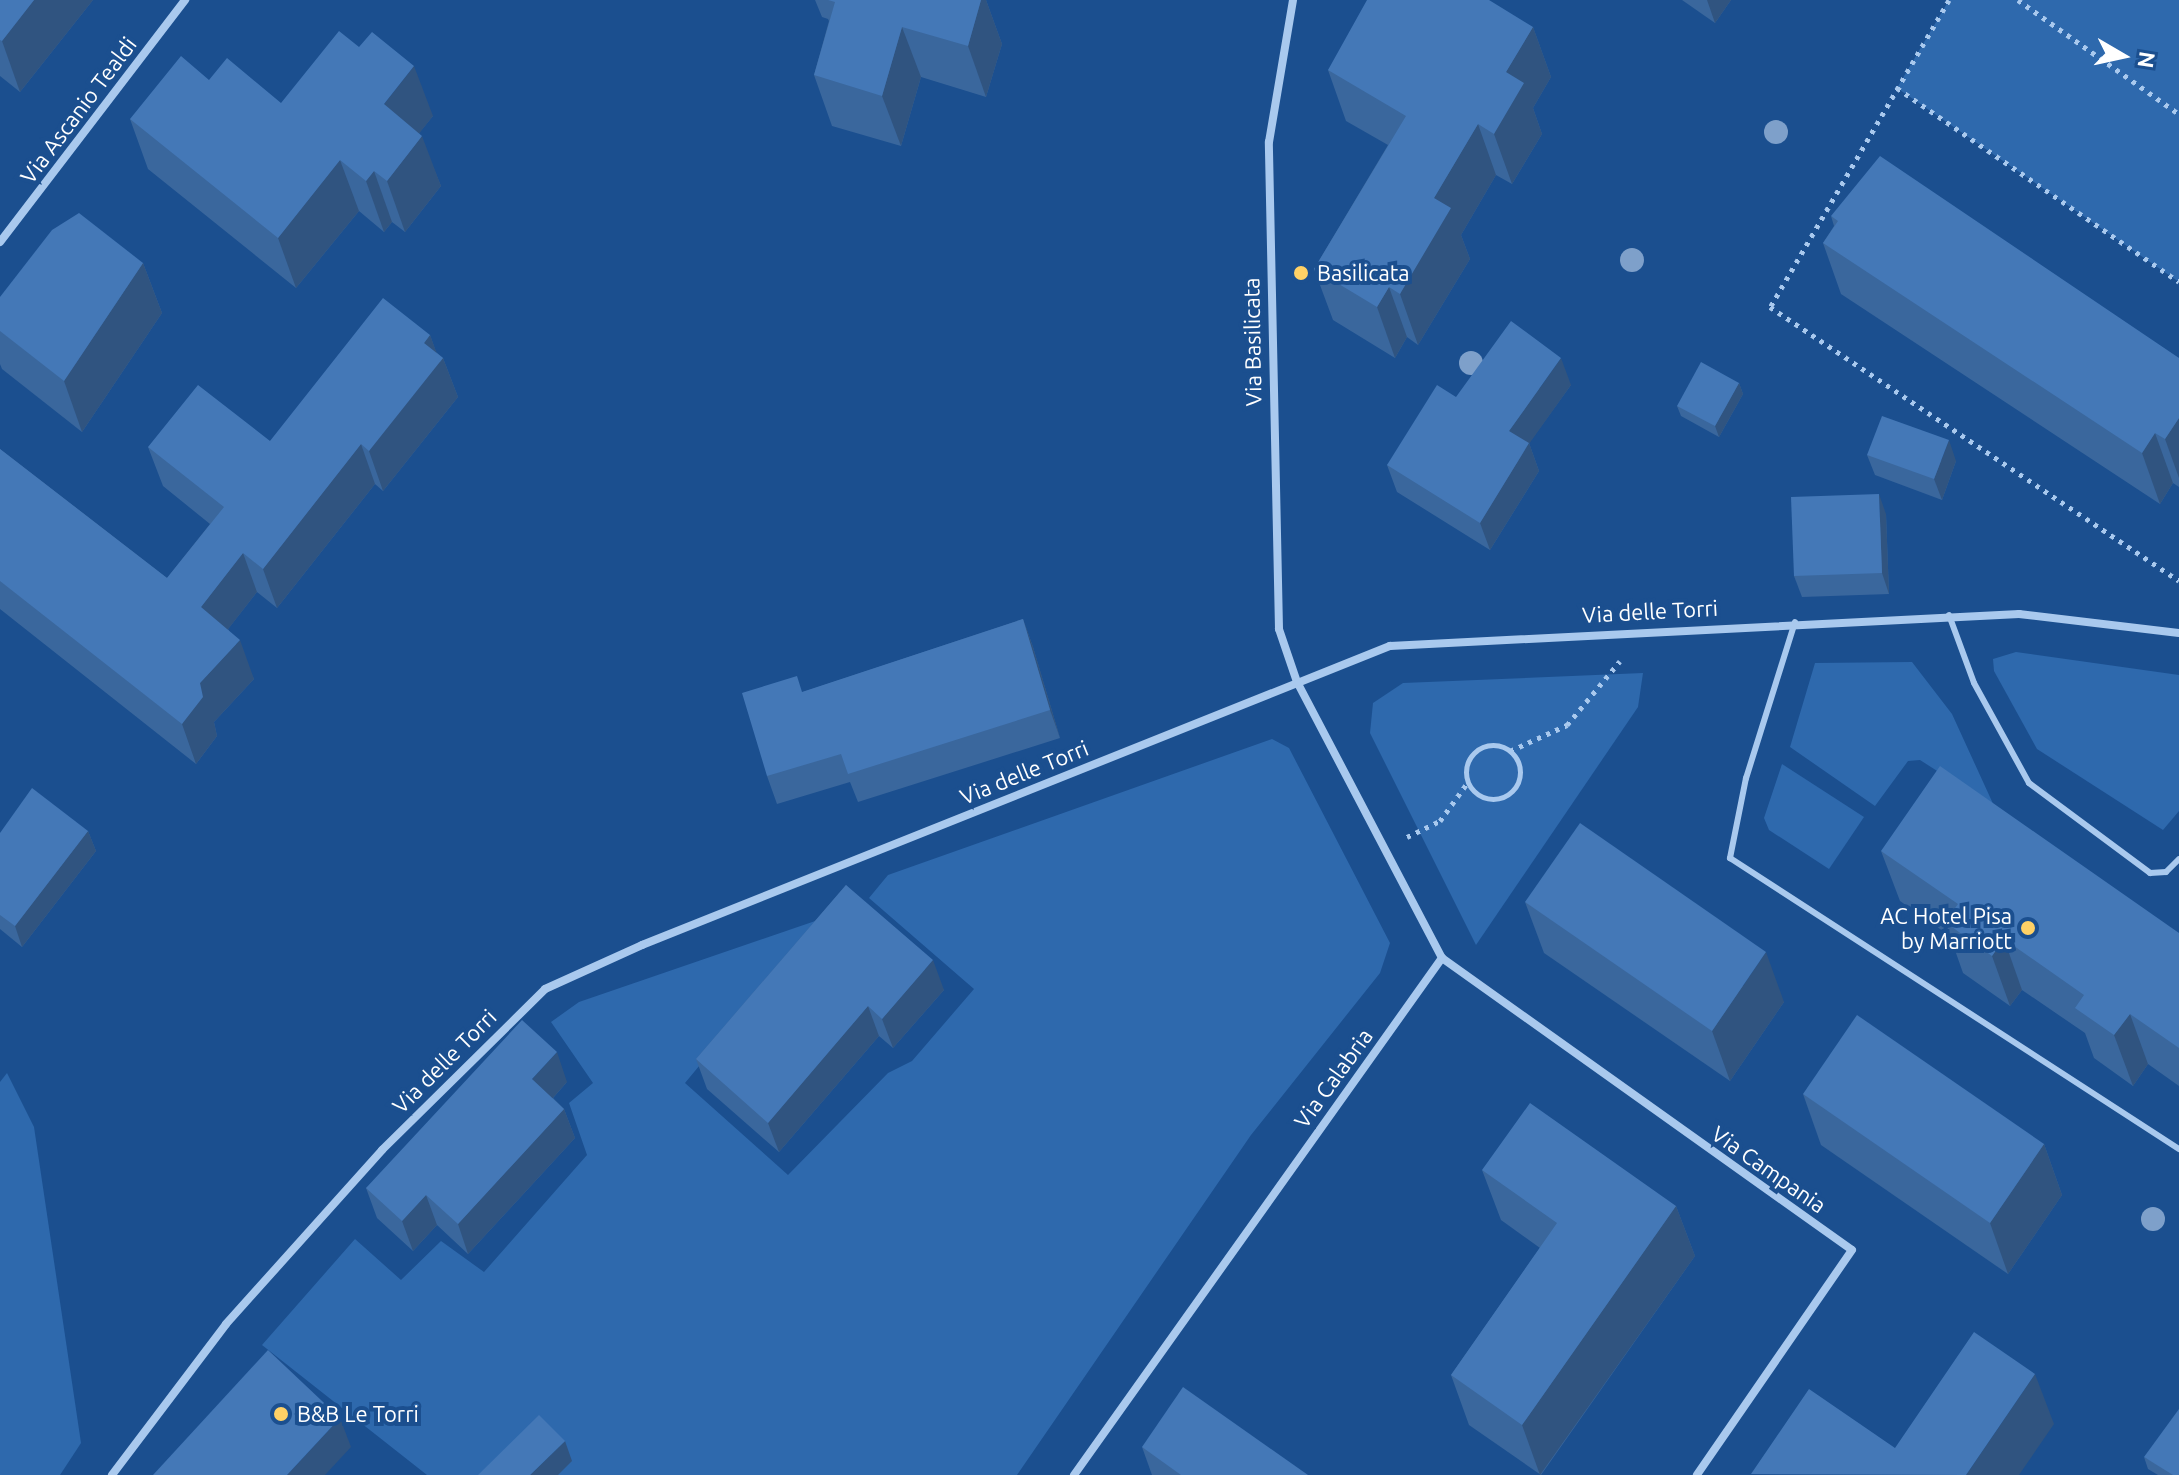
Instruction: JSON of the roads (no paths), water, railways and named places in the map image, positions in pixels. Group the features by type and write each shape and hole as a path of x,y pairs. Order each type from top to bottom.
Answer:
{"street":[{"name":"Via Ascanio Tealdi","path":"0,242 185,0"},
{"name":"Via Basilicata","path":"1293,0 1271,110 1269,320 1277,610 1297,682"},
{"name":"Via delle Torri","path":"112,1475 226,1324 340,1196 545,989 1297,682 1390,646 1644,628 1949,615 2076,617 2179,633"},
{"path":"1297,682 1442,958"},
{"name":"Via Calabria","path":"1074,1475 1442,958"},
{"name":"Via Campania","path":"1442,958 1852,1250 1697,1475"}],"lane":[{"path":"1949,615 1974,683 2029,783 2150,873 2166,872 2179,859"},
{"path":"1795,622 1746,778 1730,858 2179,1149"}],"place":[{"name":"Basilicata","path":"1301,273"},
{"name":"AC Hotel Pisa by Marriott","path":"2028,928"},
{"name":"B&B Le Torri","path":"281,1414"}]}
